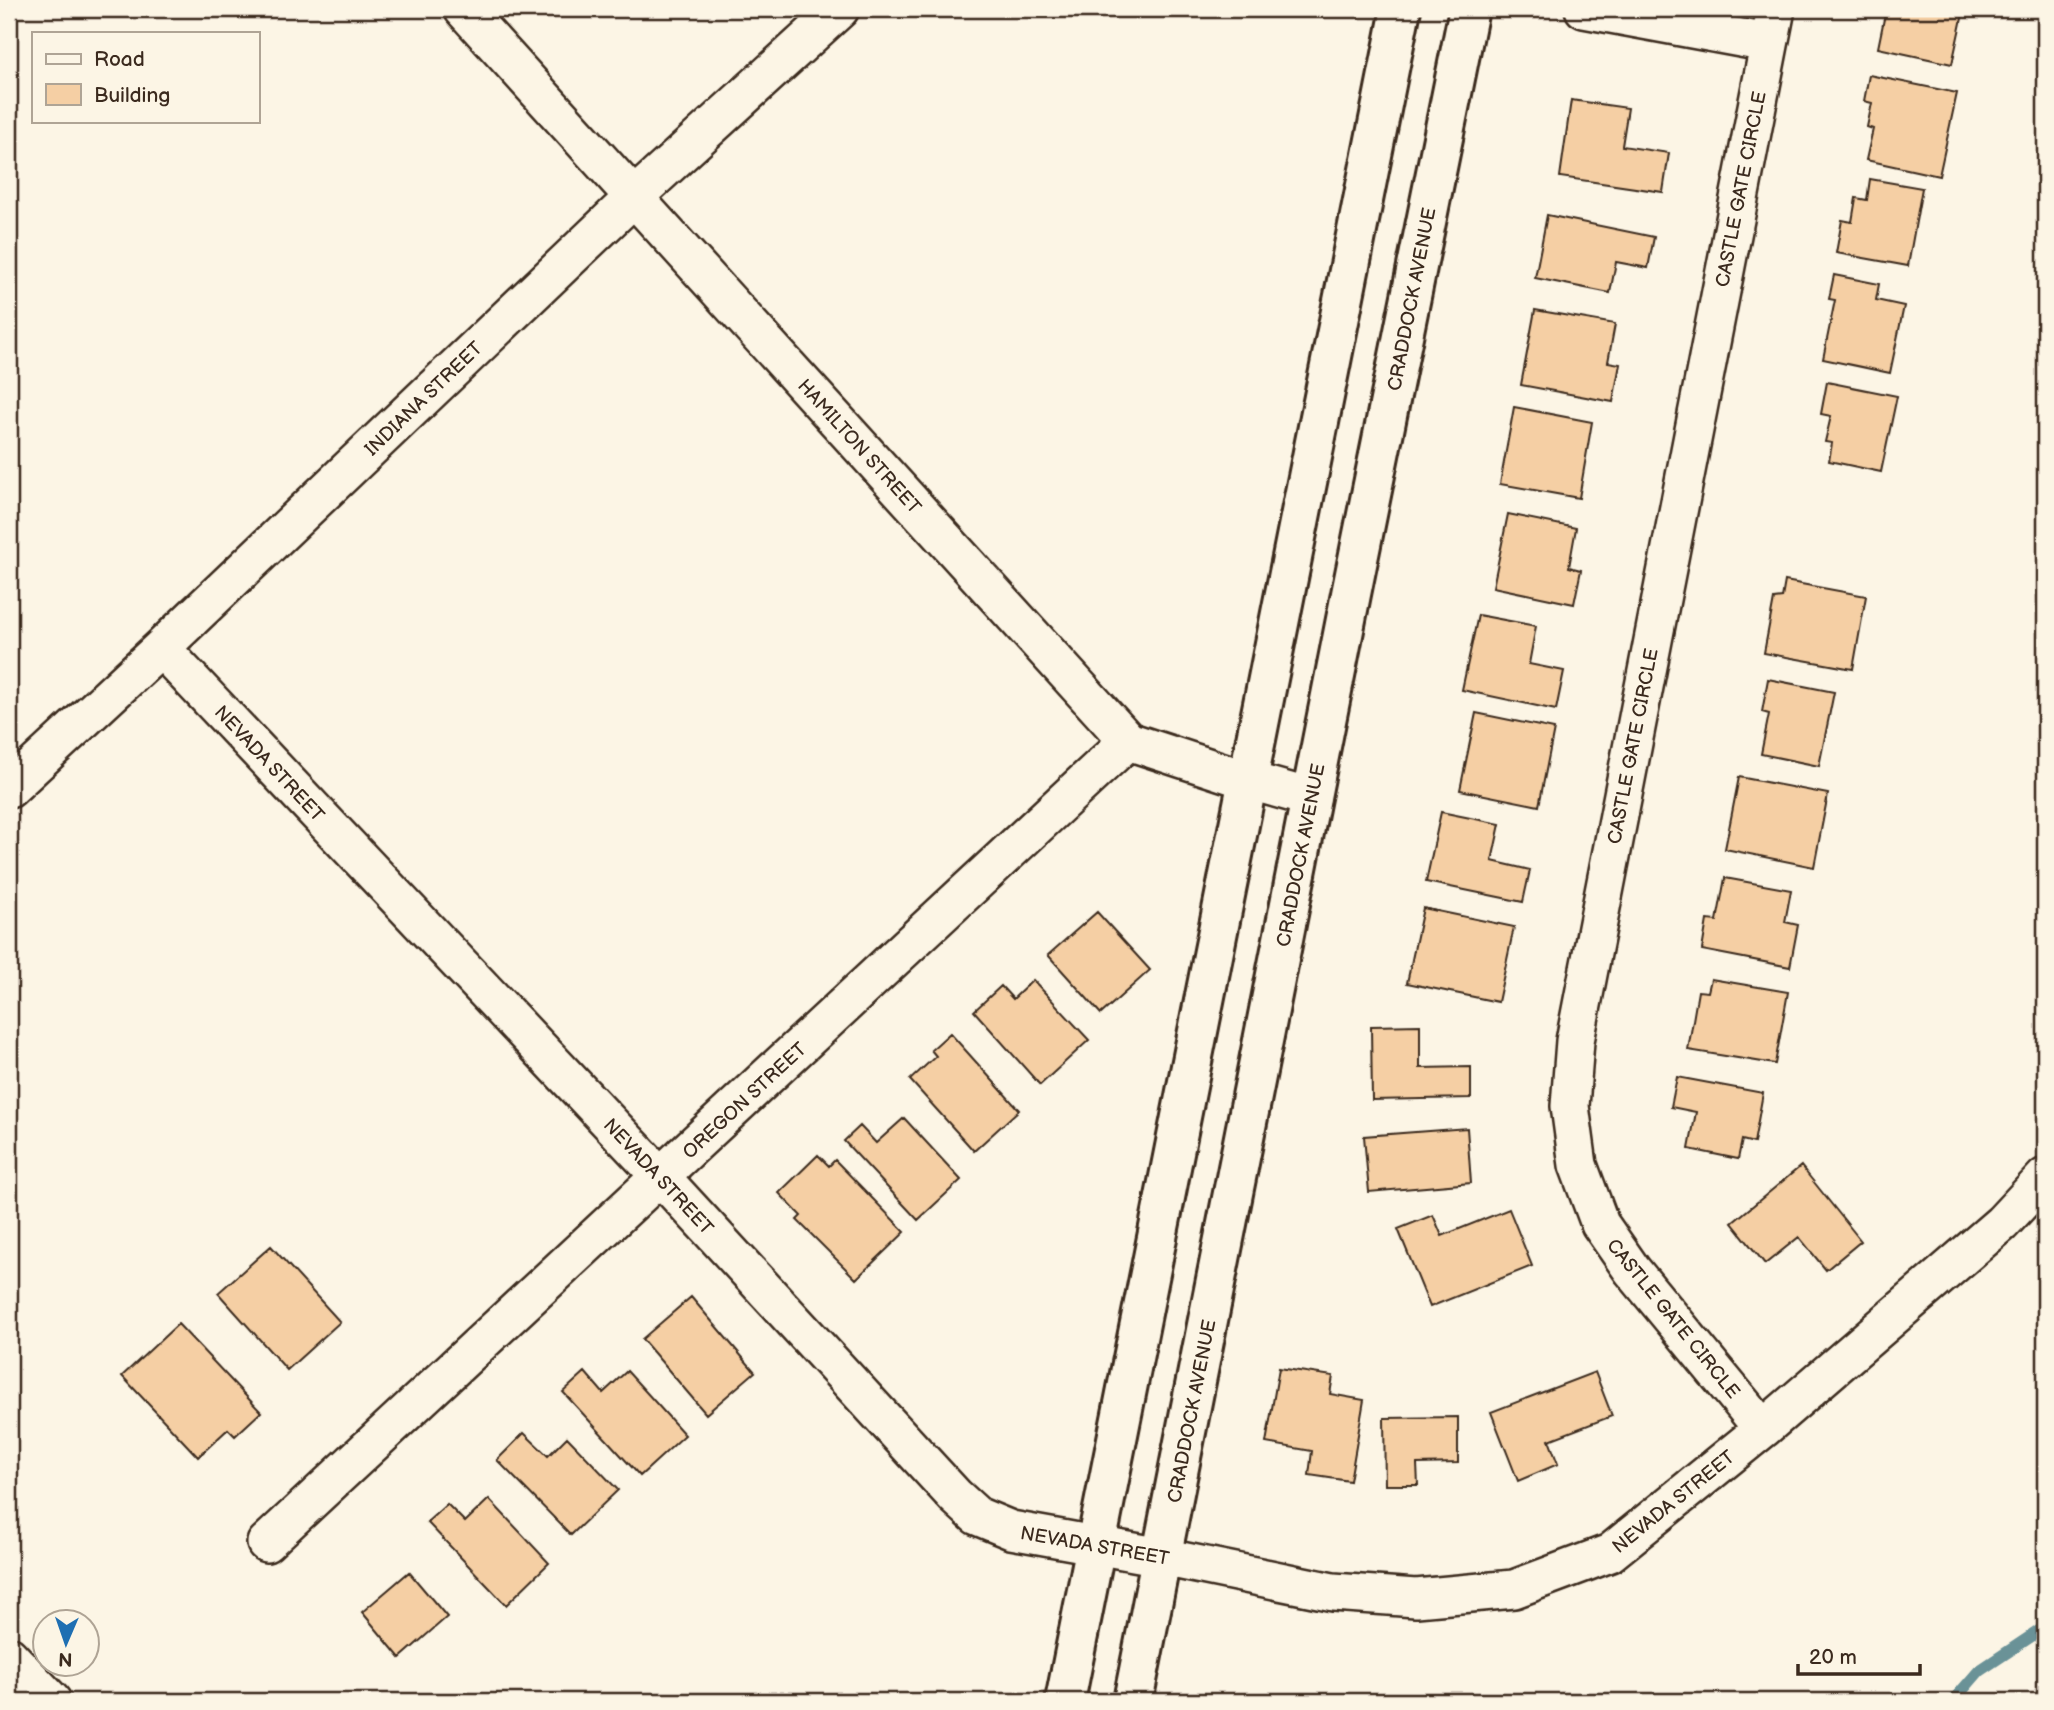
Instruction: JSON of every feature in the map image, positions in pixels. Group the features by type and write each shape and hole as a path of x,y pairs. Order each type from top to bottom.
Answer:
{"street":[{"name":"HAMILTON STREET","path":"463,9 1128,741 1311,798"},
{"name":"INDIANA STREET","path":"9,789 161,648 634,197 840,9"},
{"path":"1065,1701 1401,9"},
{"name":"CRADDOCK AVENUE","path":"1133,1701 1469,9"},
{"path":"1584,9 1772,26"},
{"name":"CASTLE GATE CIRCLE","path":"1763,1429 1632,1270 1600,1224 1578,1166 1570,1107 1575,1041 1772,26"},
{"name":"NEVADA STREET","path":"161,648 661,1177 955,1496 977,1516 1011,1530 1333,1592 1416,1598 1514,1589 1610,1553 1763,1429 2002,1223 2045,1177"},
{"name":"OREGON STREET","path":"266,1543 1128,741"},
{"path":"9,1656 52,1701"}],"building":[{"path":"1886,9 1964,9 1952,64 1878,48"},
{"path":"1869,75 1957,93 1939,176 1866,160 1873,129 1867,127 1872,103 1864,101"},
{"path":"1571,100 1628,108 1622,146 1669,153 1663,192 1560,177"},
{"path":"1870,179 1922,188 1908,266 1836,253 1842,220 1852,222 1856,198 1867,200"},
{"path":"1547,215 1654,237 1648,268 1616,262 1610,293 1535,278"},
{"path":"1834,275 1879,284 1876,300 1904,306 1890,373 1823,359 1835,300 1829,299"},
{"path":"1535,310 1615,324 1608,362 1620,364 1613,402 1521,385"},
{"path":"1827,382 1897,396 1881,472 1829,461 1832,443 1825,442 1831,416 1821,414"},
{"path":"1514,407 1592,422 1579,498 1500,484"},
{"path":"1508,514 1576,528 1569,567 1581,570 1574,604 1493,587"},
{"path":"1785,581 1866,596 1853,669 1764,653 1774,599 1782,598"},
{"path":"1478,615 1536,626 1529,664 1564,671 1556,710 1462,690"},
{"path":"1768,679 1834,692 1819,766 1761,754 1769,714 1762,712"},
{"path":"1476,713 1554,729 1539,806 1460,790"},
{"path":"1739,777 1828,794 1814,867 1725,849"},
{"path":"1441,812 1500,824 1492,861 1530,870 1523,902 1426,882"},
{"path":"1725,878 1791,890 1785,922 1798,925 1790,967 1702,950 1707,920 1717,921"},
{"path":"1423,908 1514,927 1498,1002 1407,983"},
{"path":"1097,912 1150,970 1101,1014 1048,955"},
{"path":"1711,979 1788,992 1775,1064 1688,1050 1698,991 1708,992"},
{"path":"1033,980 1089,1040 1040,1085 974,1011 1001,986 1013,999"},
{"path":"1420,1025 1420,1068 1471,1067 1471,1098 1372,1100 1371,1026"},
{"path":"950,1033 1019,1110 974,1151 910,1080 936,1056 931,1050"},
{"path":"1677,1077 1763,1093 1754,1143 1742,1140 1738,1159 1689,1149 1696,1112 1671,1107"},
{"path":"904,1118 961,1180 918,1220 844,1141 860,1126 876,1143"},
{"path":"1467,1128 1471,1183 1369,1192 1364,1136"},
{"path":"818,1155 829,1166 835,1160 905,1232 856,1279 797,1220 801,1216 779,1193"},
{"path":"1801,1166 1861,1241 1826,1270 1799,1237 1765,1264 1732,1223"},
{"path":"1509,1209 1532,1266 1430,1307 1398,1229 1433,1215 1442,1236"},
{"path":"271,1246 340,1322 287,1370 218,1293"},
{"path":"691,1297 755,1372 706,1414 642,1339"},
{"path":"178,1324 261,1412 235,1436 228,1429 198,1457 122,1376"},
{"path":"1279,1368 1333,1376 1330,1394 1364,1400 1350,1481 1309,1475 1312,1451 1266,1443"},
{"path":"627,1371 685,1435 640,1476 563,1392 585,1372 603,1393"},
{"path":"1595,1372 1612,1416 1549,1440 1558,1464 1518,1481 1491,1412"},
{"path":"1458,1417 1458,1463 1417,1464 1418,1485 1385,1485 1384,1418"},
{"path":"524,1433 548,1456 567,1437 618,1490 571,1535 497,1460"},
{"path":"489,1499 549,1563 506,1605 427,1522 447,1504 465,1522"},
{"path":"409,1572 447,1617 400,1658 362,1612"}],"waterway":[{"path":"1953,1701 1979,1671 2045,1627"}]}
